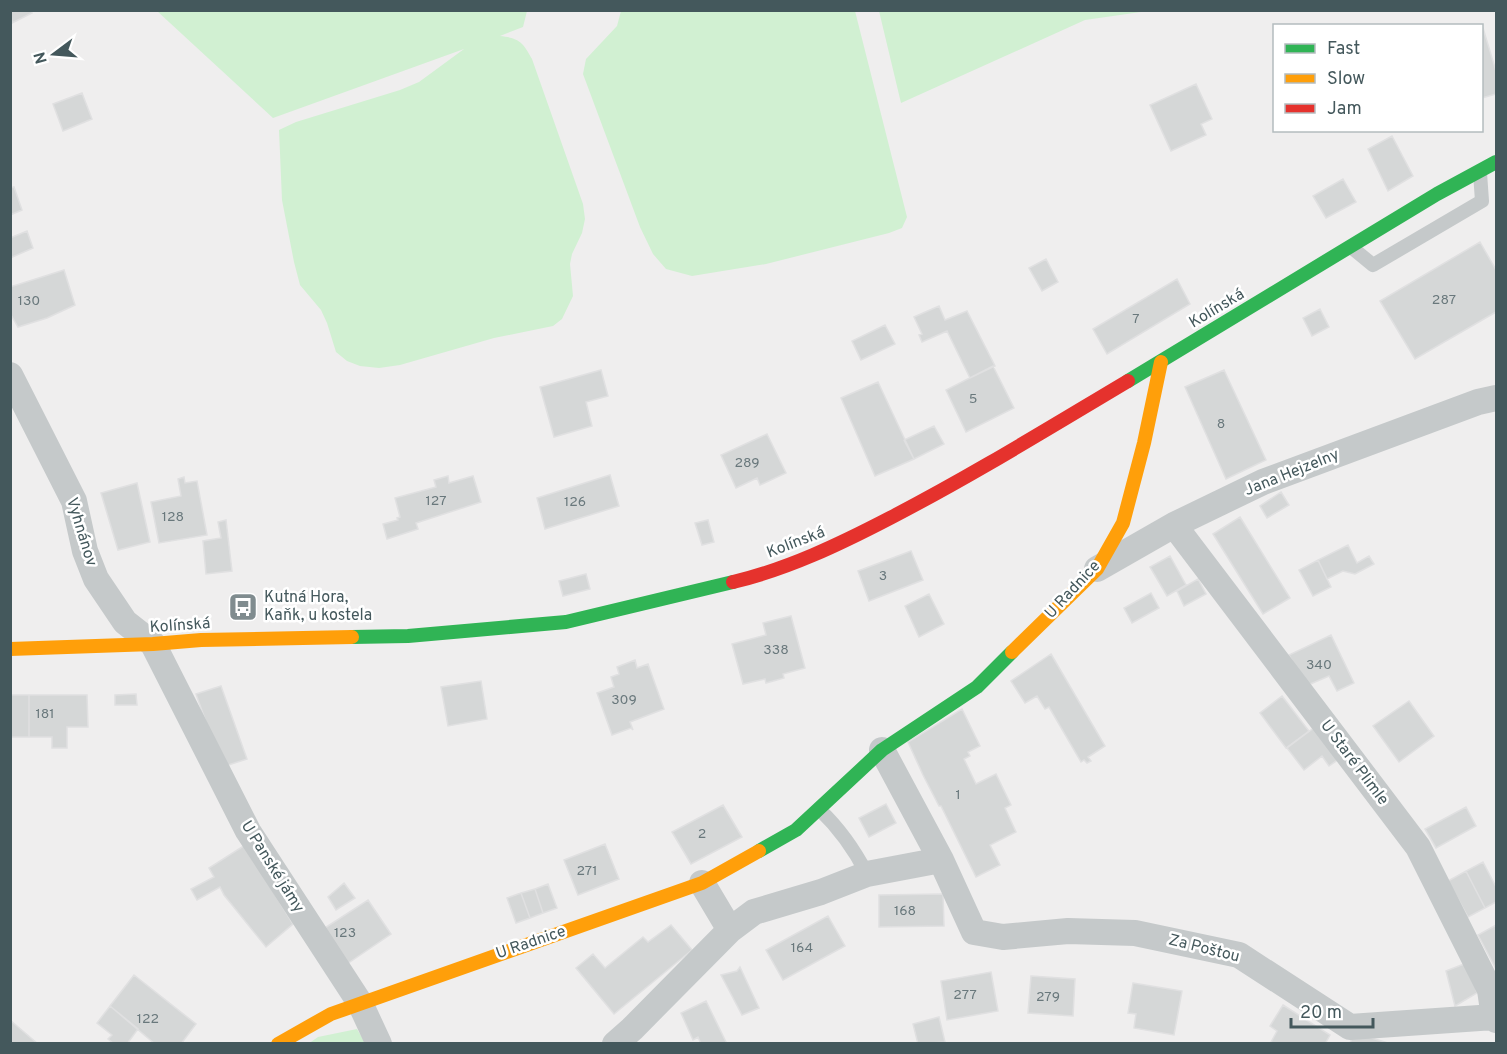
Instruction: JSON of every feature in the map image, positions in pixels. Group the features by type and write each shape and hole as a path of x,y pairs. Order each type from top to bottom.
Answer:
{"street":[{"name":"Kolínská","path":"10,649 201,640 408,636 566,622 753,577 835,546 940,492 1497,162"},
{"name":"U Radnice","path":"360,1004 702,883 796,830 882,750 977,687 1097,569 1123,523 1144,443 1161,362"},
{"name":"Vyhnánov","path":"10,375 74,501 84,550 96,579 125,622 153,644"},
{"name":"Jana Hejzelny","path":"1097,569 1174,525 1263,482 1478,402 1497,398"},
{"name":"U Staré Plimle","path":"1174,525 1418,847 1490,990 1495,1018"},
{"name":"U Panské jámy","path":"153,644 248,831 360,1004 379,1044"},
{"path":"615,1044 730,930 754,912 821,892 867,874 941,860 882,750"},
{"name":"Za Poštou","path":"941,860 974,932 1003,937 1068,931 1134,933 1239,955 1350,1027 1495,1018"},
{"path":"702,883 730,930"},
{"path":"278,1044 331,1014 360,1004"}],"lane":[{"path":"1351,247 1373,265 1472,207 1482,201 1480,171"},
{"path":"820,810 854,849 867,874"}],"green space":[{"path":"157,11 527,11 523,27 500,36 520,42 532,59 583,204 585,219 570,264 573,296 562,319 553,326 494,338 400,365 379,368 360,366 347,361 336,352 321,310 300,285 282,200 279,130 296,122 419,82 464,49 273,118"},
{"path":"621,11 855,11 907,217 902,228 766,264 692,276 666,269 653,254 640,227 583,74 586,59 617,26"},
{"path":"879,11 1148,11 1085,20 901,103"},
{"path":"357,1029 365,1043 308,1044 318,1037"}],"building":[{"path":"10,10 30,10 32,13 12,23"},
{"path":"1483,28 1496,71 1496,94 1483,98"},
{"path":"1196,84 1212,119 1201,124 1206,135 1171,151 1150,105"},
{"path":"82,93 92,119 63,131 53,104"},
{"path":"1392,136 1413,176 1388,191 1368,149"},
{"path":"1343,179 1356,202 1326,218 1313,196"},
{"path":"14,187 22,210 10,215 10,188"},
{"path":"27,231 33,248 10,258 10,238"},
{"path":"1480,242 1496,270 1496,312 1415,359 1380,301"},
{"path":"1046,259 1058,282 1042,291 1029,268"},
{"path":"64,270 75,305 47,318 18,327 10,313 10,287"},
{"path":"1177,279 1190,304 1107,354 1093,329"},
{"path":"939,306 945,320 967,311 995,366 970,378 947,331 922,342 919,335 922,334 914,317"},
{"path":"1320,309 1329,327 1312,336 1303,318"},
{"path":"885,325 895,344 861,360 852,341"},
{"path":"993,366 1014,408 966,432 946,390"},
{"path":"601,370 608,396 586,402 592,426 554,437 540,387"},
{"path":"1224,370 1266,460 1226,479 1185,387"},
{"path":"878,382 914,459 875,476 841,398"},
{"path":"934,426 944,444 914,459 904,440"},
{"path":"767,434 786,473 760,485 757,478 736,488 721,455"},
{"path":"610,475 619,506 545,529 537,498"},
{"path":"448,476 449,483 473,476 481,502 416,523 418,529 387,539 383,524 398,520 397,518 400,517 395,498 436,487 434,480"},
{"path":"184,477 185,483 197,481 207,535 159,543 151,502 181,496 178,479"},
{"path":"137,483 150,542 118,550 101,493"},
{"path":"1281,492 1289,505 1267,518 1260,506"},
{"path":"1240,517 1290,598 1263,614 1213,534"},
{"path":"226,520 232,571 206,574 203,541 221,538 218,522"},
{"path":"708,520 714,542 702,545 695,523"},
{"path":"1348,545 1357,563 1369,556 1374,564 1355,574 1343,571 1327,579 1318,560"},
{"path":"911,551 923,580 869,601 858,571"},
{"path":"1170,556 1186,585 1167,596 1150,567"},
{"path":"1318,560 1331,587 1313,596 1299,570"},
{"path":"586,574 590,589 563,596 559,581"},
{"path":"1198,579 1206,594 1184,606 1177,591"},
{"path":"1151,593 1159,608 1132,623 1124,608"},
{"path":"929,594 944,624 919,637 905,606"},
{"path":"791,616 805,668 783,674 784,678 766,683 765,679 743,684 732,644 766,635 763,623"},
{"path":"1331,635 1354,683 1337,691 1329,676 1308,685 1289,655"},
{"path":"1051,654 1105,746 1088,757 1091,761 1087,763 1084,760 1081,762 1049,707 1045,709 1037,696 1025,703 1011,681"},
{"path":"635,660 637,668 648,664 664,709 630,722 633,730 631,728 612,735 597,693 614,687 611,677 619,674 617,667"},
{"path":"481,681 487,719 448,726 441,687"},
{"path":"221,686 247,759 222,767 196,694"},
{"path":"136,694 137,705 115,705 115,695"},
{"path":"10,695 29,695 29,737 10,737"},
{"path":"29,695 87,695 88,727 67,727 67,748 52,748 52,737 29,737"},
{"path":"1282,696 1309,731 1286,748 1260,713"},
{"path":"1409,701 1434,736 1399,762 1373,726"},
{"path":"962,709 980,746 968,752 970,756 964,759 976,784 996,774 1011,805 1005,808 1016,832 990,845 1000,865 976,877 908,742"},
{"path":"1315,727 1339,759 1329,766 1322,756 1304,770 1287,748"},
{"path":"886,804 896,823 869,837 859,818"},
{"path":"723,805 742,837 691,864 672,832"},
{"path":"1466,807 1476,826 1436,848 1425,829"},
{"path":"605,844 619,879 578,895 564,860"},
{"path":"245,845 293,924 266,947 220,887 197,900 191,889 214,877 209,868"},
{"path":"1483,862 1496,887 1496,902 1485,908 1466,871"},
{"path":"1466,871 1485,908 1468,917 1448,881"},
{"path":"344,883 355,898 336,910 328,897"},
{"path":"548,884 557,908 543,913 535,889"},
{"path":"535,889 543,913 530,918 521,893"},
{"path":"521,893 530,918 516,923 507,898"},
{"path":"943,894 944,926 879,927 879,895"},
{"path":"368,900 391,934 341,968 317,933"},
{"path":"828,916 845,946 783,980 766,950"},
{"path":"671,925 692,950 614,1014 576,968 593,954 605,968 643,937 648,942"},
{"path":"1496,925 1496,969 1478,935"},
{"path":"1469,962 1477,993 1455,1006 1446,971"},
{"path":"740,967 759,1008 742,1015 721,975 737,971"},
{"path":"991,972 998,1011 947,1020 941,981"},
{"path":"134,975 196,1024 181,1044 155,1044 110,1006"},
{"path":"1031,976 1075,979 1073,1016 1028,1013"},
{"path":"1133,983 1182,991 1174,1035 1134,1028 1136,1014 1128,1013"},
{"path":"706,1001 727,1044 701,1044 698,1037 693,1040 681,1013"},
{"path":"1283,1005 1330,1035 1325,1044 1270,1044 1277,1031 1270,1026"},
{"path":"110,1006 138,1029 127,1044 114,1044 108,1039 112,1035 97,1023"},
{"path":"939,1017 945,1042 918,1044 913,1024"},
{"path":"10,1020 38,1044 10,1044"},
{"path":"1353,1032 1391,1044 1350,1044"}],"traffic: fast":[{"path":"1128,381 1437,194 1496,162"},
{"path":"352,637 408,636 566,622 733,582"},
{"path":"759,851 796,830 882,750 977,687 1012,652"}],"traffic: slow":[{"path":"1012,652 1097,569 1123,523 1144,443 1161,362"},
{"path":"10,649 201,640 352,637"},
{"path":"278,1044 331,1014 702,883 759,851"}],"traffic: jam":[{"path":"733,582 794,563 871,528 980,469 1128,381"}],"place":[{"name":"Kutná Hora, Kaňk, u kostela","path":"243,607"}]}
